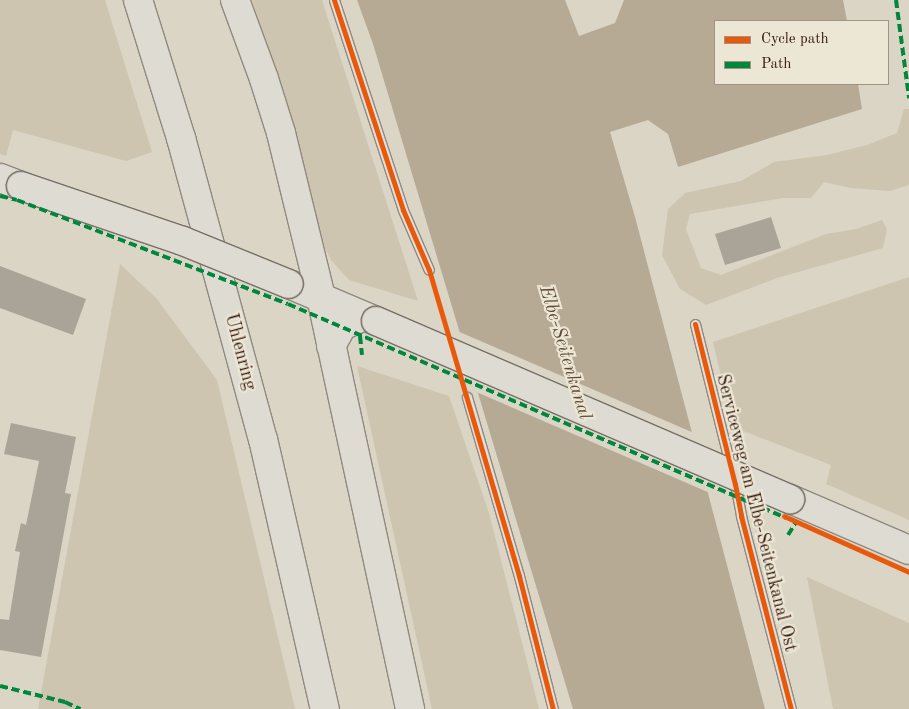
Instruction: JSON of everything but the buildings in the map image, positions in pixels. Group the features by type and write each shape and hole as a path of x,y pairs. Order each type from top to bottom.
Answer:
{"main road":[{"name":"Uhlenring","path":"138,0 189,166 261,430 326,709"},
{"path":"235,0 264,79 281,133 321,298 410,709"},
{"path":"11,182 183,241 289,284 909,550"},
{"path":"331,346 342,326 370,319"}],"lane":[{"path":"334,0 403,210 429,270"},
{"name":"Serviceweg am Elbe-Seitenkanal Ost","path":"694,324 735,484 741,516 792,709"},
{"path":"467,397 519,576 554,709"}],"shaded area":[{"path":"0,0 105,0 152,152 126,161 13,130 6,156 0,154"},
{"path":"252,0 322,0 418,301 349,280 331,260 316,231 293,125"},
{"path":"904,109 909,109 909,185 890,191 850,188 824,182 811,198 783,198 690,214 686,229 701,268 721,275 826,234 856,229 882,220 887,229 883,248 777,278 706,305 680,289 662,255 668,209 685,193 741,181 774,162 827,155 867,145 897,133"},
{"path":"120,264 157,299 217,380 295,709 38,709"},
{"path":"909,277 909,520 826,484 831,465 733,427 713,342"},
{"path":"357,366 449,396 489,513 539,709 432,709"},
{"path":"807,577 909,623 909,709 833,709"}],"water":[{"name":"Elbe-Seitenkanal","path":"357,0 565,0 579,36 615,23 624,0 843,0 847,20 714,20 714,85 858,85 862,109 678,167 668,134 648,120 610,132 635,217 765,709 573,709 373,44"}],"pier":[{"path":"455,330 694,433 710,493 474,391"}],"marked path":[{"path":"896,0 909,98"},
{"path":"0,196 17,200 288,304 786,518"},
{"path":"360,336 362,355"},
{"path":"788,535 796,522"},
{"path":"0,686 65,702 80,709"}],"cycle path":[{"path":"334,0 403,210 429,270 519,576 553,709"},
{"path":"695,324 735,484 741,516 791,709"},
{"path":"784,516 909,572"}]}
